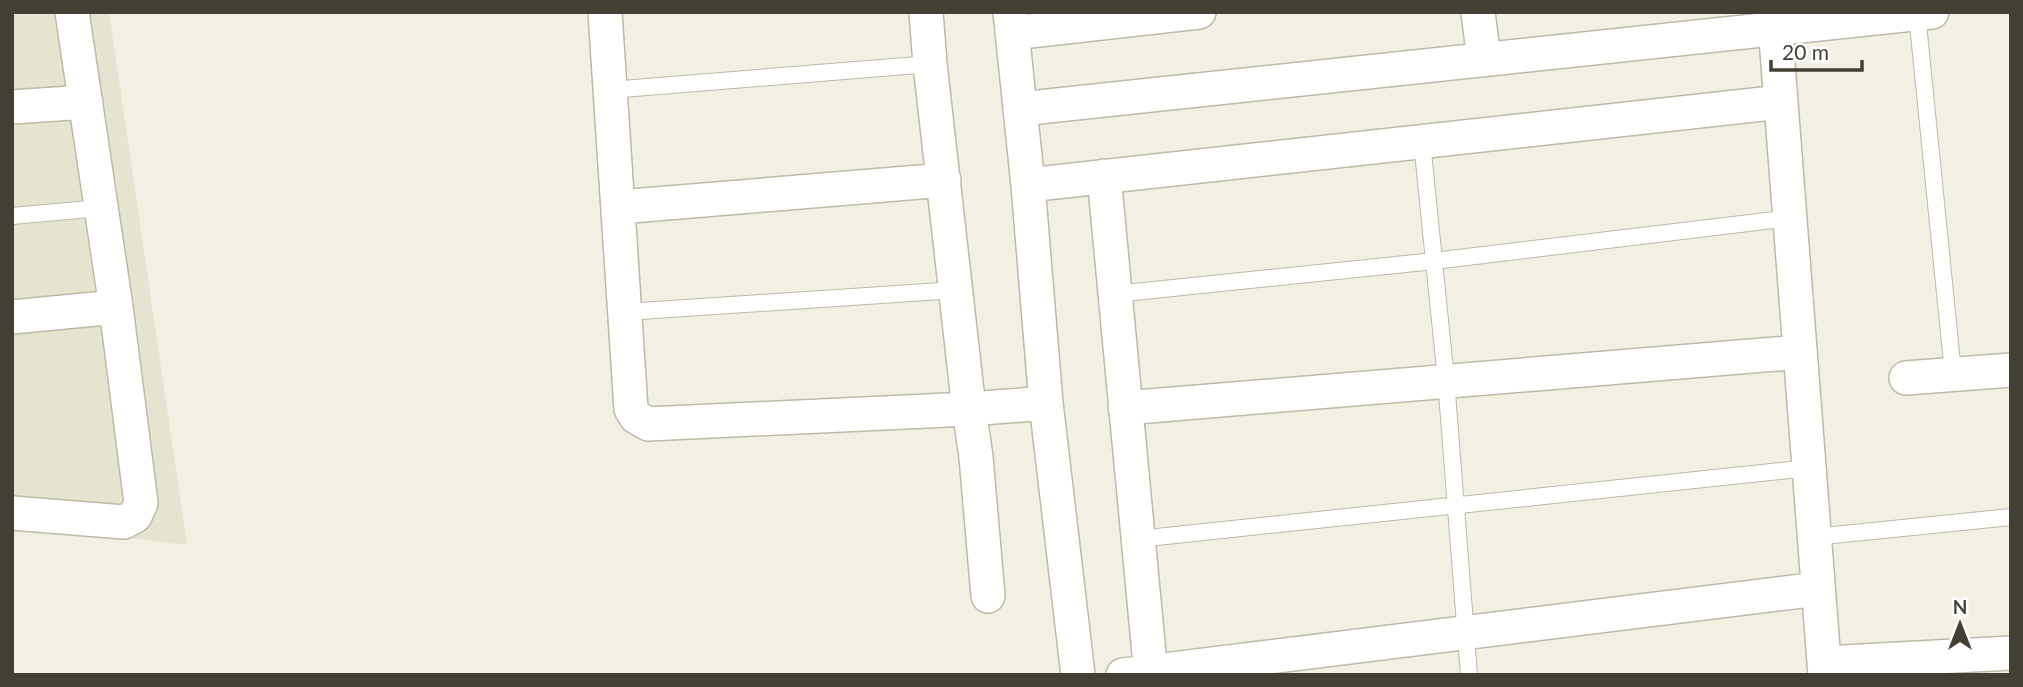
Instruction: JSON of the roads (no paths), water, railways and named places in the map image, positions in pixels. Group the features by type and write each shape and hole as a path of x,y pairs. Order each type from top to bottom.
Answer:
{"street":[{"path":"12,513 124,522 135,516 141,503 116,306 72,12"},
{"path":"605,12 631,409 636,417 648,424 1046,403"},
{"path":"926,12 976,457 988,596"},
{"path":"1078,675 1046,403 1011,23 1199,12"},
{"path":"1478,12 1484,60"},
{"path":"1020,109 1484,60 1774,21 1925,13"},
{"path":"1774,21 1825,669 2011,653"},
{"path":"12,107 86,102"},
{"path":"1028,185 1781,102"},
{"path":"1104,177 1138,539 1141,673 1818,589"},
{"path":"619,207 944,180"},
{"path":"12,317 116,306"},
{"path":"1125,408 1800,352"},
{"path":"1906,378 2011,370"}],"lane":[{"path":"1925,13 1953,373"},
{"path":"610,90 930,64"},
{"path":"1422,142 1446,380 1469,675"},
{"path":"12,216 101,208"},
{"path":"1115,295 1434,261 1790,218"},
{"path":"626,312 956,290"},
{"path":"1138,539 1809,468"},
{"path":"1814,537 2011,517"}]}
